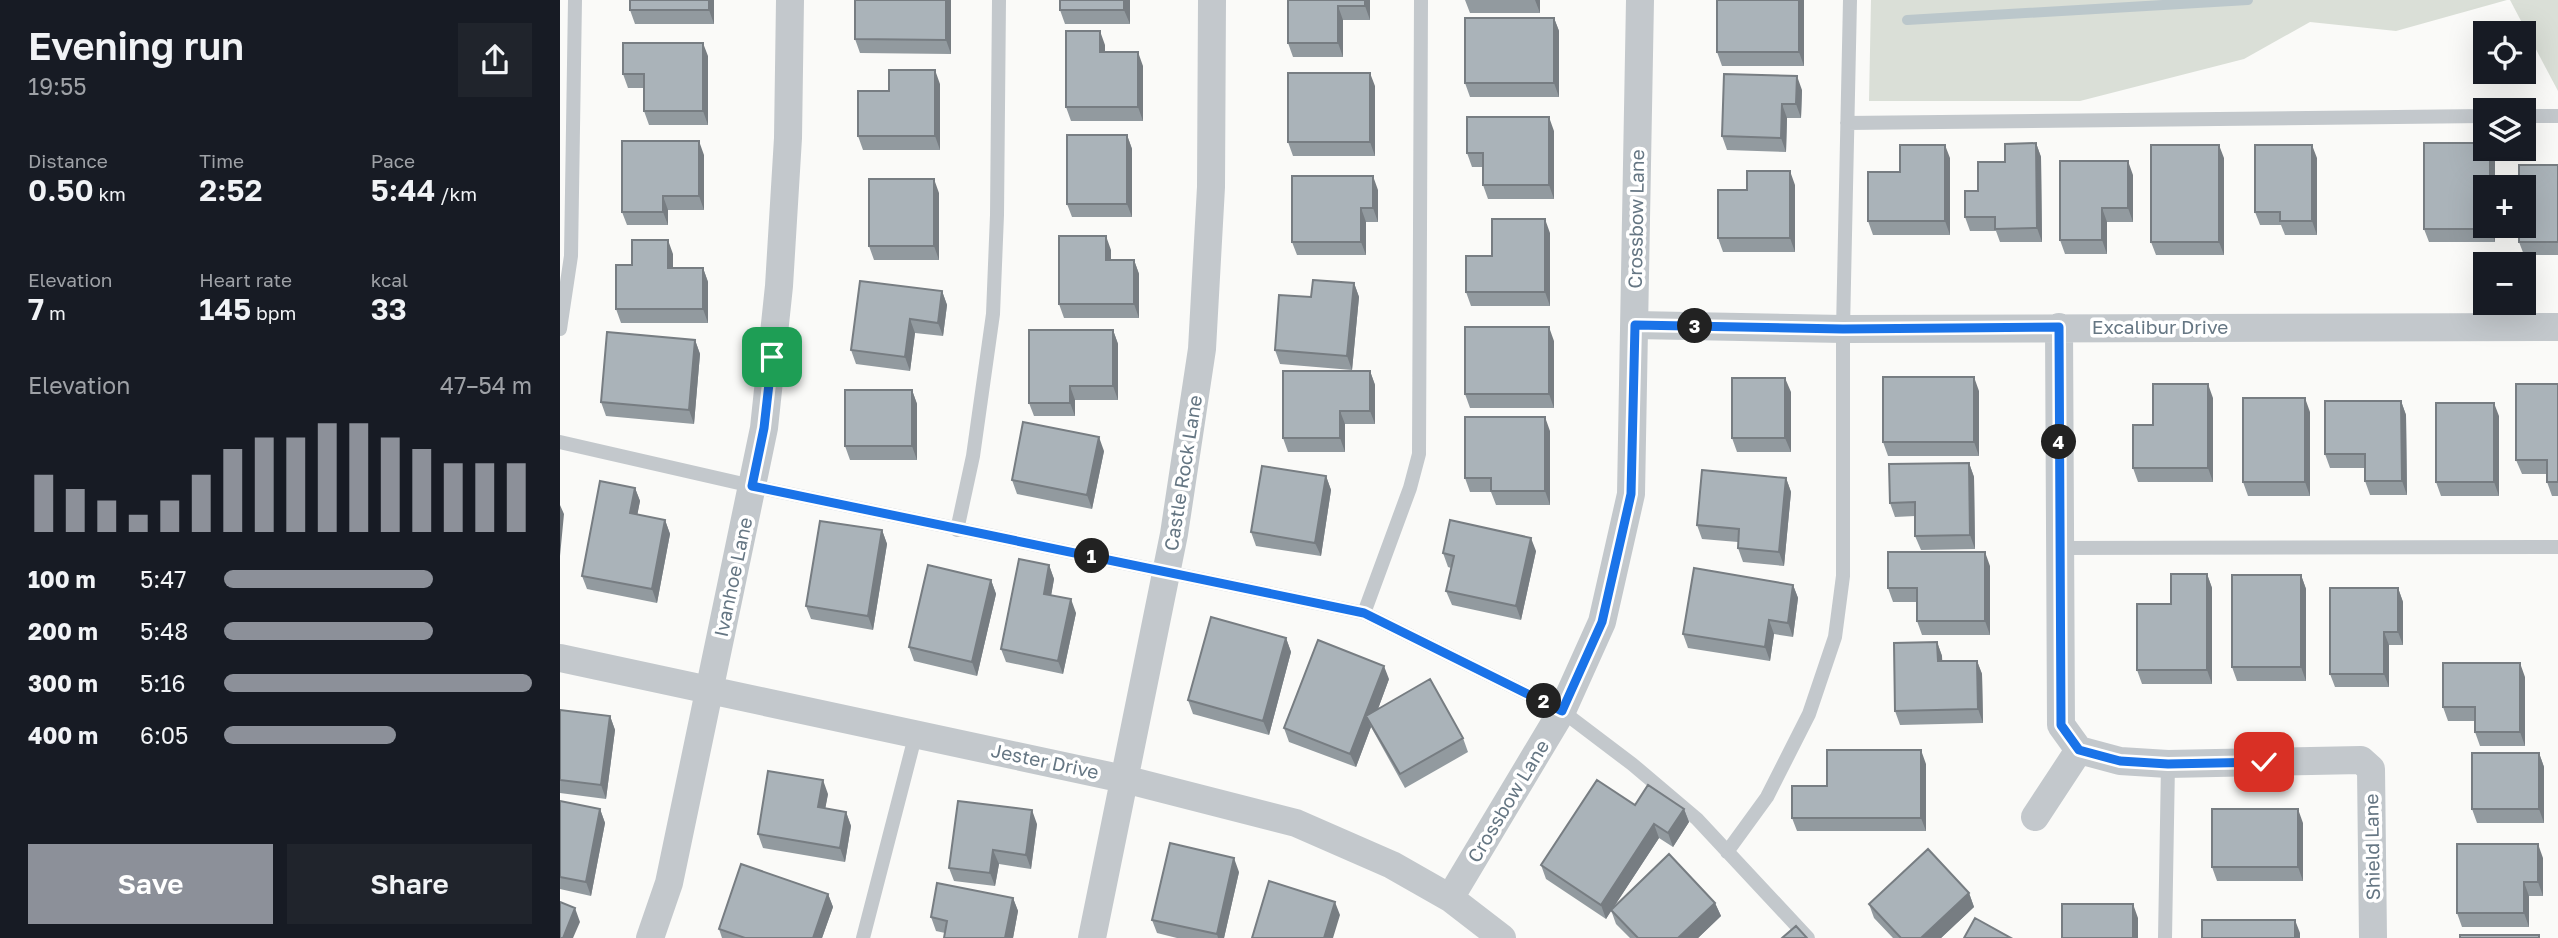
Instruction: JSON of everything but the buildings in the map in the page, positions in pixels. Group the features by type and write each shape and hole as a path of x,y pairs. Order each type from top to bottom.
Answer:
{"street":[{"name":"Ivanhoe Lane","path":"650,938 668,883 764,428 779,286 788,138 790,0"},
{"name":"Castle Rock Lane","path":"1092,938 1167,570 1202,349 1211,187 1212,0"},
{"name":"Crossbow Lane","path":"1450,898 1562,711 1602,622 1631,494 1640,0"},
{"name":"Excalibur Drive","path":"1635,325 1843,329 2558,327"},
{"path":"2035,817 2079,750 2061,725 2059,327"},
{"name":"Jester Drive","path":"560,658 1124,779 1296,823 1392,864 1450,898 1502,938"},
{"name":"Shield Lane","path":"2079,750 2120,761 2168,764 2361,760 2371,769 2373,938"}],"lane":[{"path":"560,329 571,256 575,0"},
{"path":"957,530 972,456 993,314 997,215 999,0"},
{"path":"1364,613 1410,488 1419,454 1421,0"},
{"path":"1727,852 1767,797 1809,714 1835,637 1843,576 1843,329 1850,0"},
{"path":"1847,123 2473,116"},
{"path":"2536,116 2558,116"},
{"path":"560,442 957,530 1167,570 1364,613 1562,711 1642,772 1697,819 1808,938"},
{"path":"2059,548 2558,547"},
{"path":"863,938 916,733"},
{"path":"2165,938 2168,764"}],"shaded area":[{"path":"1871,0 2507,0 2396,31 2310,22 2244,59 2080,101 1869,101"},
{"path":"2510,0 2558,0 2558,91 2536,49 2536,21 2521,21"}],"waterway":[{"path":"1907,20 2248,0"}],"route":[{"path":"772,357 764,428 752,486 1364,613 1562,711 1602,622 1631,494 1635,325 1843,329 2059,327 2061,725 2079,750 2120,761 2168,764 2264,762"}]}
